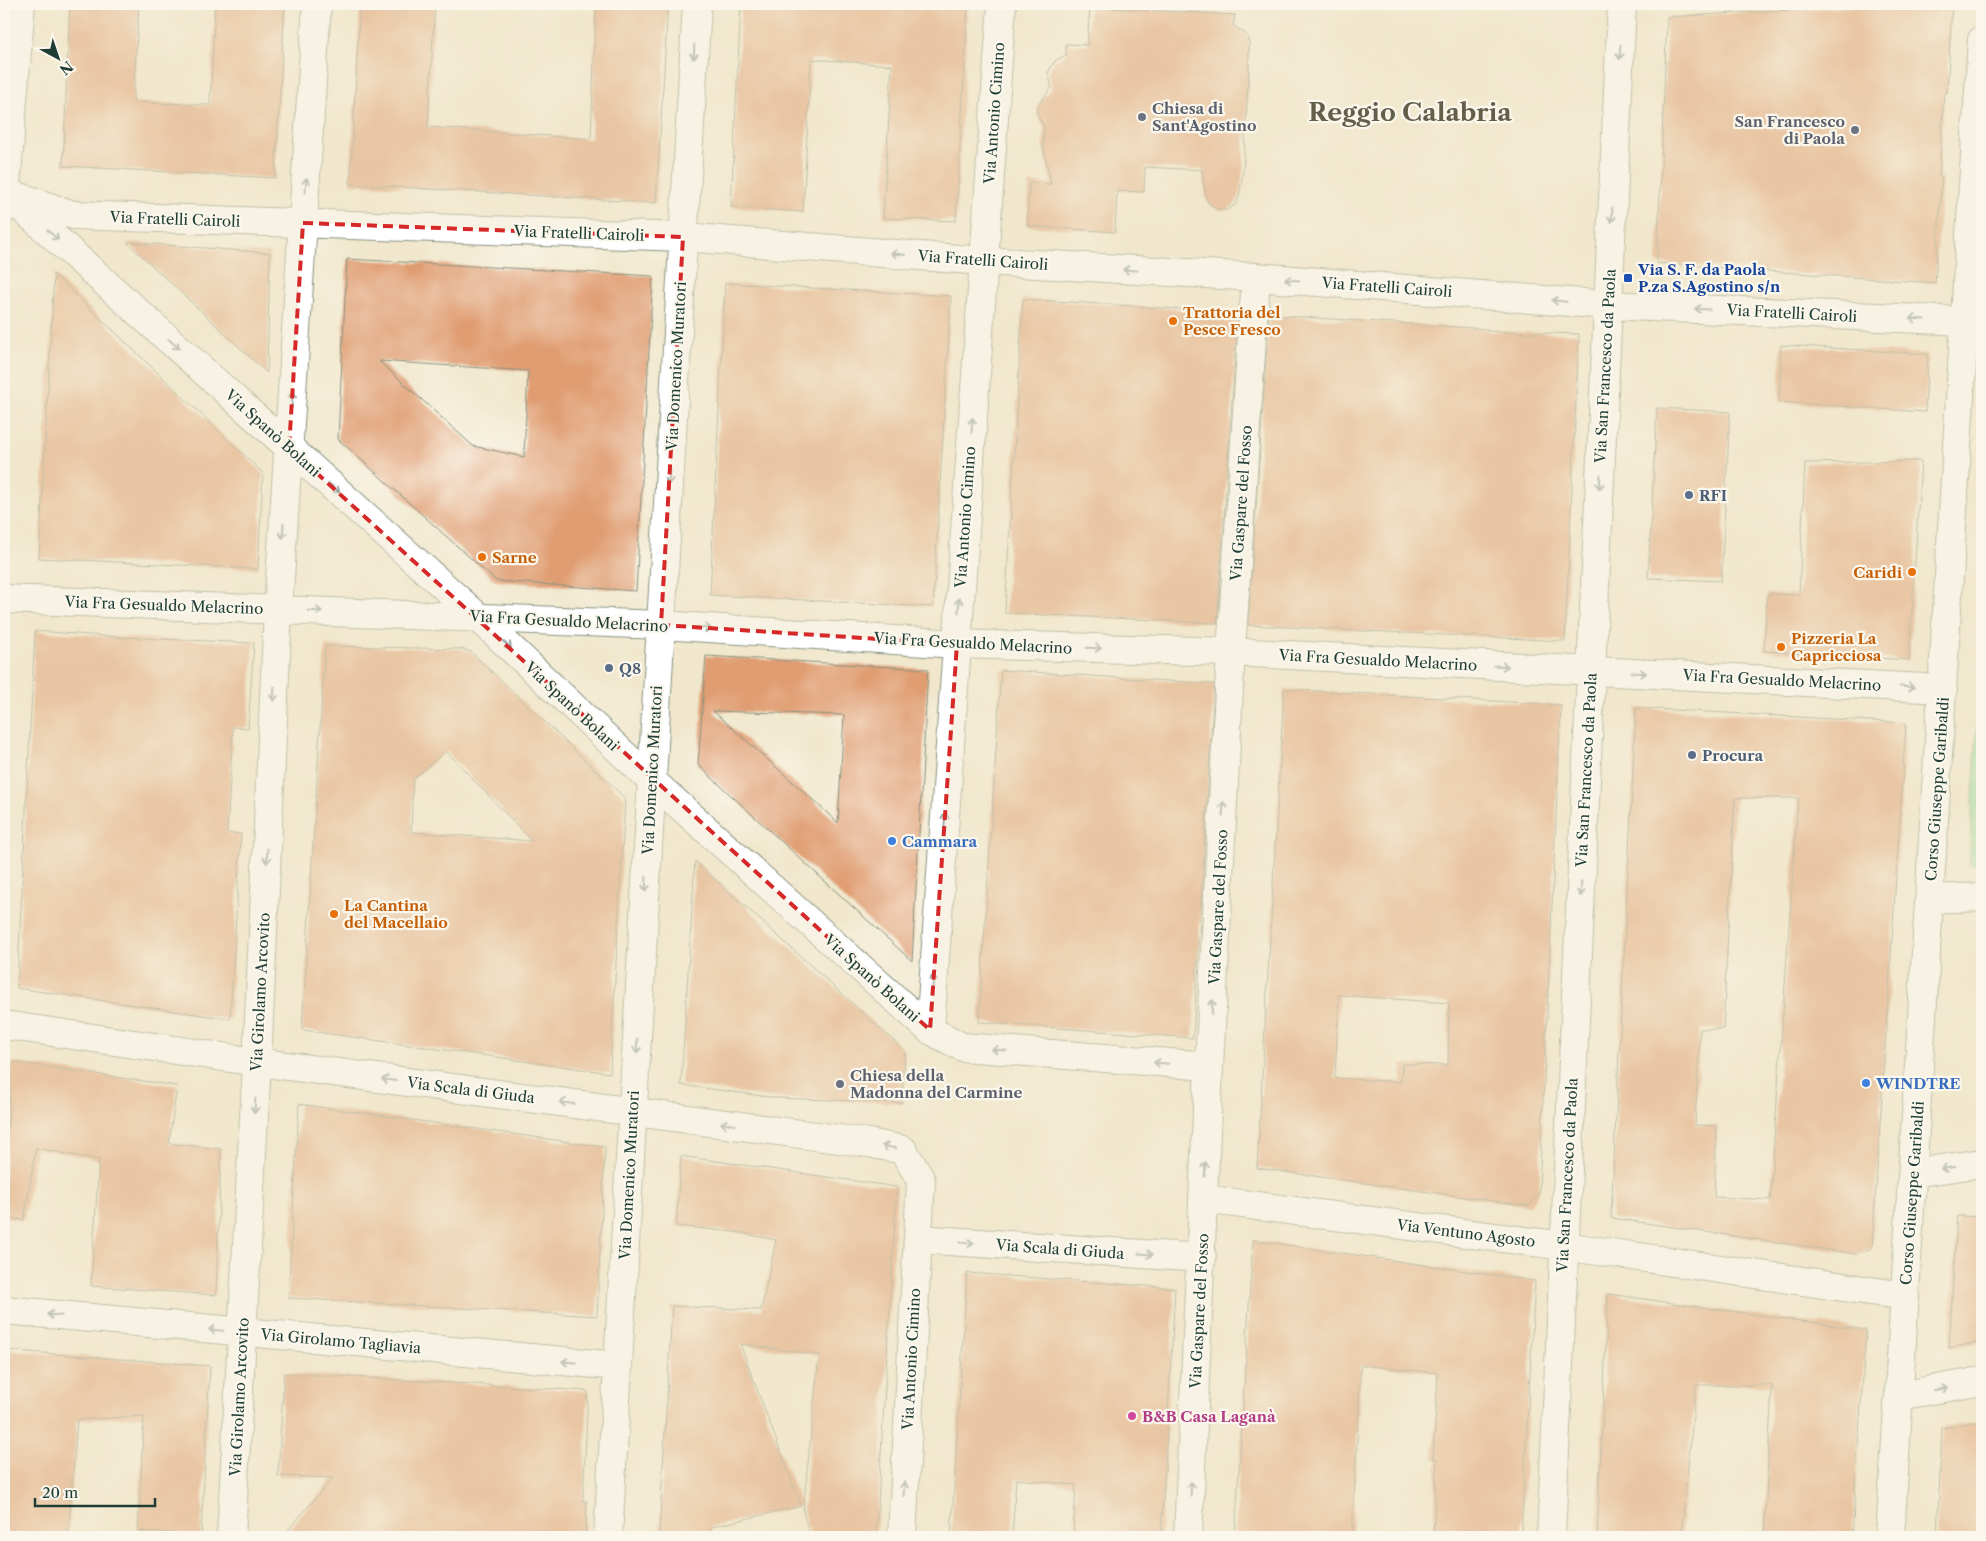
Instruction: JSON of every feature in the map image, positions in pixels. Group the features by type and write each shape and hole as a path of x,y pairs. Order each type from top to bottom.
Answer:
{"street":[{"path":"4,198 21,4"},
{"name":"Via Girolamo Arcovito","path":"231,1537 257,1062 278,610 317,4"},
{"name":"Via Domenico Muratori","path":"608,1537 697,4"},
{"name":"Via Antonio Cimino","path":"930,1030 1002,4"},
{"name":"Via San Francesco da Paola","path":"1551,1537 1622,4"},
{"name":"Corso Giuseppe Garibaldi","path":"1890,1537 1982,40"},
{"name":"Via Fratelli Cairoli","path":"4,198 73,215 684,237 983,261 1256,277 1608,305 1965,321"},
{"name":"Via Spanò Bolani","path":"4,198 478,617 652,781 930,1030 962,1046 1209,1066"},
{"name":"Via Gaspare del Fosso","path":"1188,1537 1202,1258 1209,1066 1231,652 1256,277"},
{"name":"Via Fra Gesualdo Melacrino","path":"4,599 661,625 957,644 1231,652 1943,689"},
{"path":"1930,899 1982,897"},
{"name":"Via Scala di Giuda","path":"4,1026 257,1062 869,1143 902,1150 921,1180"},
{"path":"1913,1174 1982,1163"},
{"name":"Via Antonio Cimino","path":"902,1537 921,1180"},
{"name":"Via Ventuno Agosto","path":"1204,1199 1564,1246 1905,1296"},
{"name":"Via Scala di Giuda","path":"918,1239 1202,1258"},
{"name":"Via Girolamo Tagliavia","path":"4,1310 618,1366"},
{"path":"1899,1396 1982,1381"}],"highlighted area":[{"path":"303,223 683,237 661,625 957,644 930,1030 289,448"}],"green space":[{"path":"1982,646 1982,865 1969,865"}],"building":[{"path":"70,4 139,4 133,102 210,105 215,4 285,4 275,178 63,166"},
{"path":"360,4 435,4 428,127 591,139 596,4 668,4 656,203 350,184"},
{"path":"741,4 968,4 956,221 883,218 892,65 811,59 803,212 731,207"},
{"path":"1897,4 1952,4 1947,93 1944,93 1939,177 1942,177 1935,283 1657,263 1667,17"},
{"name":"Chiesa di Sant'Agostino","path":"1090,7 1235,15 1233,25 1247,35 1249,43 1249,68 1243,172 1239,197 1235,205 1227,210 1219,210 1209,204 1206,198 1202,170 1145,167 1144,192 1117,191 1115,232 1027,226 1029,183 1051,184 1043,146 1044,127 1037,114 1038,105 1052,87 1048,72 1055,61 1066,55 1066,44 1087,45"},
{"path":"127,242 270,253 267,373"},
{"path":"347,259 653,276 636,591 496,581 338,439","holes":["379,361 528,371 524,457 473,446"]},
{"path":"54,274 263,473 258,569 39,558"},
{"path":"725,283 951,296 933,607 710,595"},
{"path":"1023,299 1238,313 1217,623 1005,613"},
{"path":"1269,315 1487,329 1487,331 1579,334 1565,641 1248,625"},
{"path":"1781,345 1928,354 1925,412 1779,402"},
{"name":"RFI","path":"1657,408 1730,412 1721,581 1648,578"},
{"path":"1921,461 1909,660 1764,651 1767,594 1799,595 1805,463"},
{"path":"35,631 117,637 254,643 248,728 233,727 227,833 241,834 230,1019 17,988"},
{"path":"325,646 461,649 471,652 625,798 610,1073 302,1030","holes":["446,751 532,841 411,832 413,779"]},
{"path":"706,656 928,669 912,961 698,765","holes":["713,711 844,715 838,823"]},
{"path":"1001,670 1214,684 1193,1038 979,1022"},
{"path":"1284,689 1561,705 1539,1193 1529,1206 1257,1168","holes":["1339,995 1449,1003 1448,1065 1402,1064 1401,1082 1335,1078"]},
{"path":"1636,708 1906,723 1872,1248 1856,1254 1611,1218","holes":["1735,798 1798,798 1770,1200 1714,1197 1717,1126 1695,1125 1700,1029 1723,1029"]},
{"path":"695,861 905,1051 902,1103 777,1098 681,1085"},
{"path":"12,1062 177,1086 169,1143 221,1149 216,1295 91,1286 99,1160 36,1148 24,1220 4,1218 4,1184"},
{"path":"299,1104 605,1147 597,1316 288,1298"},
{"path":"681,1156 897,1187 876,1537 810,1537 803,1511 819,1355 740,1344 801,1506 711,1527 710,1537 659,1537 672,1306 761,1310 776,1240 735,1232 676,1226"},
{"path":"1957,1216 1982,1217 1982,1342 1949,1348"},
{"path":"1253,1240 1535,1281 1521,1537 1433,1537 1437,1459 1433,1459 1438,1373 1361,1365 1352,1537 1235,1537"},
{"path":"967,1273 1175,1288 1161,1537 1073,1537 1076,1485 1016,1479 1012,1537 951,1537"},
{"path":"1608,1294 1866,1330 1852,1537 1764,1537 1772,1385 1696,1385 1681,1537 1597,1537"},
{"path":"4,1350 210,1366 201,1536 138,1531 144,1416 77,1420 68,1537 4,1537"},
{"path":"284,1373 588,1391 583,1501 587,1501 585,1537 282,1537 333,1478 278,1476"},
{"path":"1982,1421 1982,1537 1937,1537 1942,1428"}],"place":[{"name":"Chiesa di Sant'Agostino","path":"1142,117"},
{"name":"San Francesco di Paola","path":"1855,130"},
{"name":"Via S. F. da Paola P.za S.Agostino s/n","path":"1628,278"},
{"name":"Trattoria del Pesce Fresco","path":"1173,321"},
{"name":"RFI","path":"1689,495"},
{"name":"Sarne","path":"482,557"},
{"name":"Caridi","path":"1912,572"},
{"name":"Pizzeria La Capricciosa","path":"1781,647"},
{"name":"Q8","path":"609,668"},
{"name":"Procura","path":"1692,755"},
{"name":"Cammara","path":"892,841"},
{"name":"La Cantina del Macellaio","path":"334,914"},
{"name":"WINDTRE","path":"1866,1083"},
{"name":"Chiesa della Madonna del Carmine","path":"840,1084"},
{"name":"B&B Casa Laganà","path":"1132,1416"}],"district":[{"name":"Reggio Calabria","path":"1410,112"}]}
